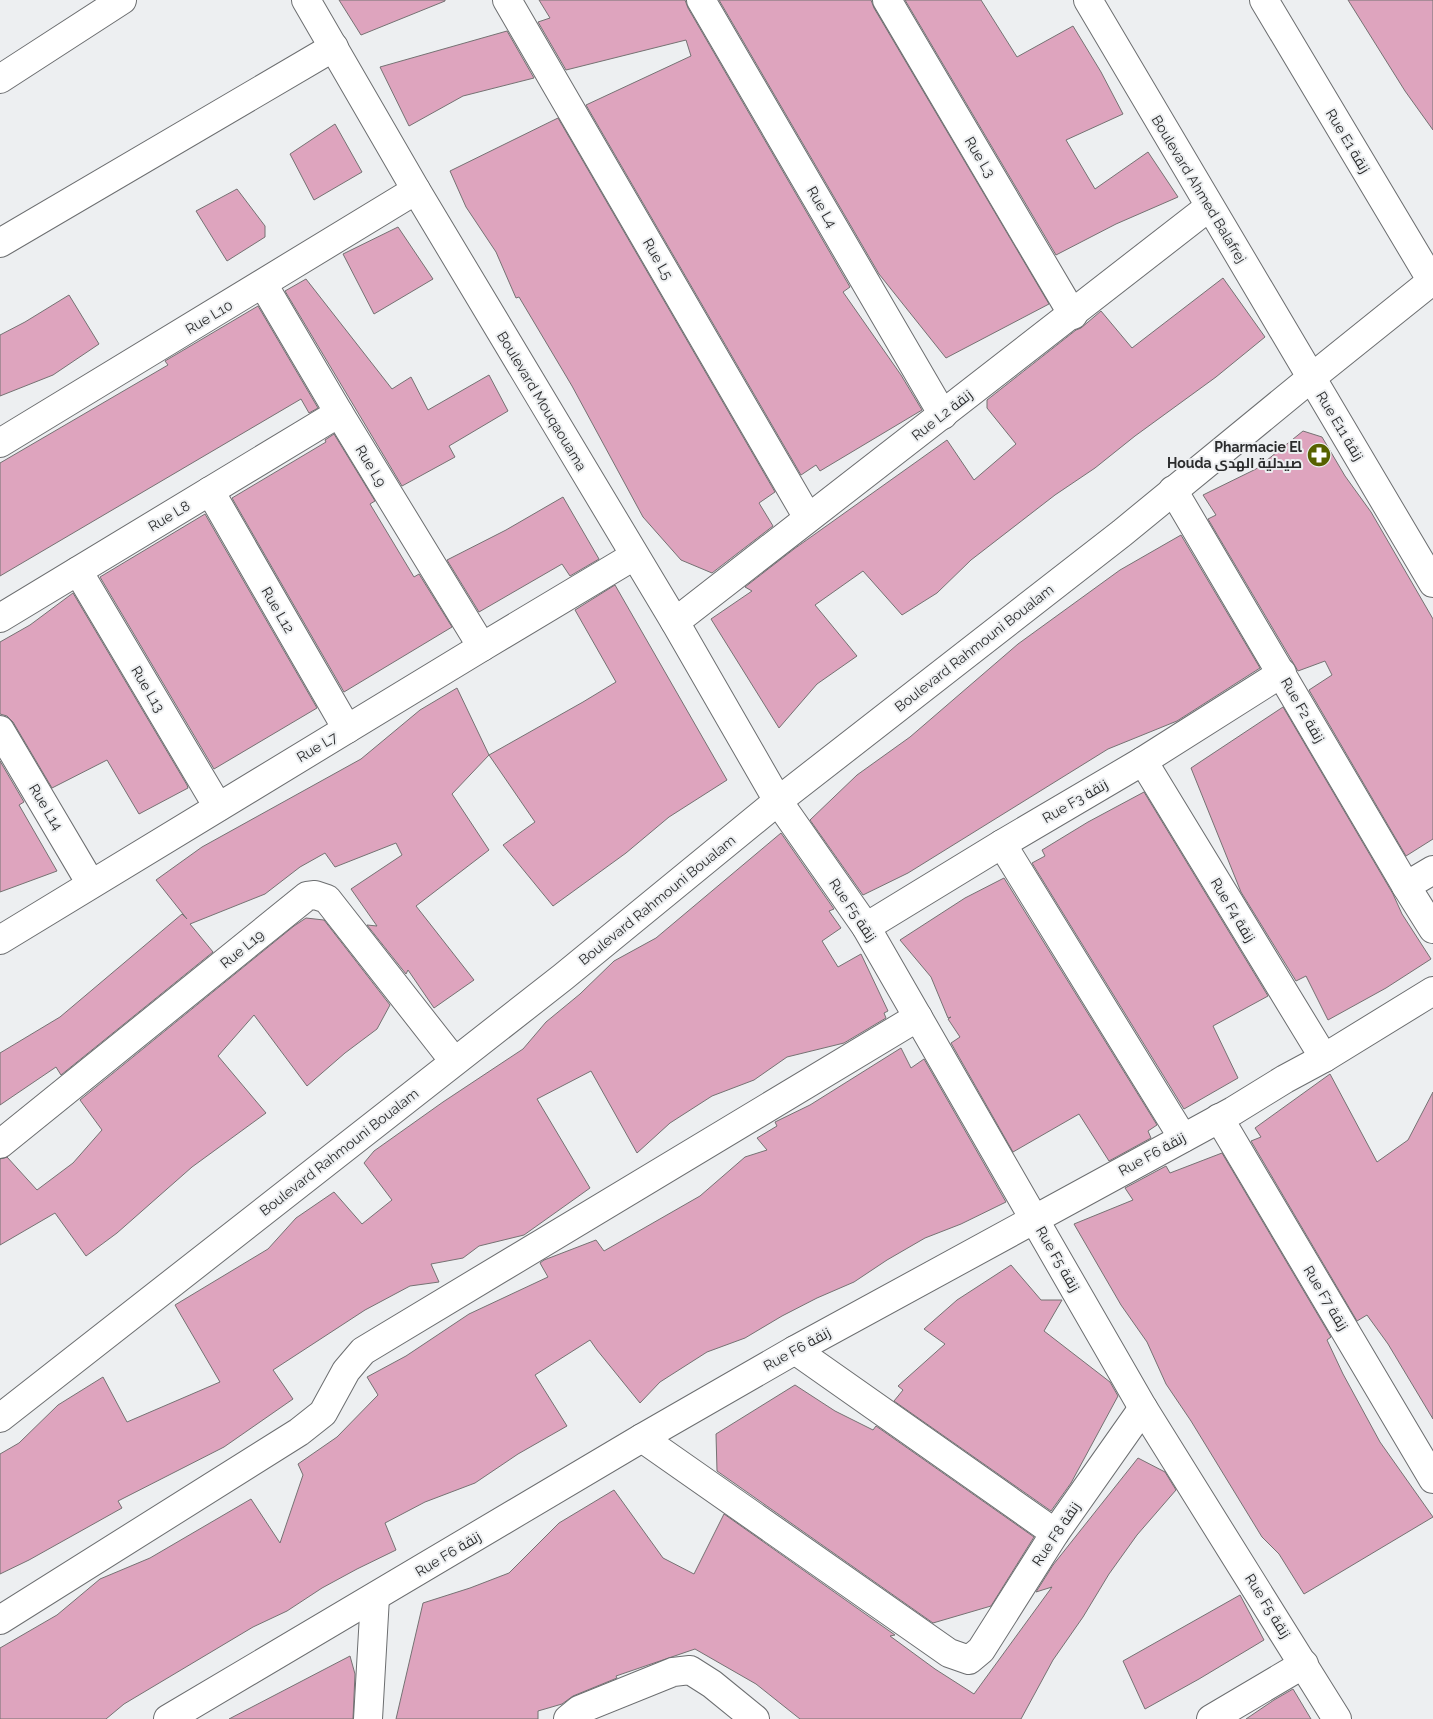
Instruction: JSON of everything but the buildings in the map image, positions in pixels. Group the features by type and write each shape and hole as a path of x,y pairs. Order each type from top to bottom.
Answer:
{"street":[{"path":"0,79 122,0"},
{"name":"Boulevard Mouqaouama","path":"306,0 416,190 675,622 778,801"},
{"name":"Rue L5","path":"507,0 808,518"},
{"name":"Rue L4","path":"701,0 943,415"},
{"name":"Rue L3","path":"887,0 1073,315"},
{"name":"Boulevard Ahmed Balafrej","path":"1088,0 1311,378"},
{"name":"Rue E1 زنقة","path":"1264,0 1433,282"},
{"path":"0,243 334,48"},
{"name":"Rue L10","path":"0,443 416,190"},
{"name":"Rue L2 زنقة","path":"675,622 1073,315 1209,207"},
{"name":"Rue E11 زنقة","path":"1433,282 1311,378 1433,583"},
{"name":"Rue L9","path":"263,284 339,414 482,647"},
{"name":"Boulevard Rahmouni Boualam","path":"0,1418 563,977 778,801 1122,533 1311,378"},
{"name":"Rue L8","path":"0,618 339,414"},
{"name":"Rue F2 زنقة","path":"1173,490 1406,886 1433,928"},
{"name":"Rue L12","path":"210,491 347,729"},
{"name":"Rue L7","path":"0,940 634,556"},
{"name":"Rue L13","path":"78,571 218,807"},
{"name":"Rue F3 زنقة","path":"866,927 1143,761 1282,673"},
{"name":"Rue L14","path":"0,730 91,884"},
{"name":"Rue F4 زنقة","path":"1143,761 1324,1058"},
{"name":"Rue F5 زنقة","path":"778,801 866,927 1143,1408 1337,1719"},
{"path":"1002,844 1183,1138"},
{"path":"1406,886 1433,870"},
{"name":"Rue L19","path":"0,1144 307,896 315,895 327,899 454,1061"},
{"name":"Rue F6 زنقة","path":"168,1719 642,1438 795,1350 1220,1118 1433,992"},
{"path":"0,1620 299,1432 323,1413 346,1371 364,1351 918,1017"},
{"name":"Rue F7 زنقة","path":"1220,1118 1433,1479"},
{"path":"795,1350 1055,1533"},
{"name":"Rue F8 زنقة","path":"642,1438 949,1653 969,1660 981,1650 1055,1533 1143,1408"},
{"path":"368,1719 375,1597"},
{"path":"1211,1719 1304,1664"},
{"path":"568,1719 579,1710 673,1672 690,1670 712,1684 754,1719"}],"place":[{"name":"Pharmacie El Houda صيدلية الهدى","path":"1319,455"}]}
